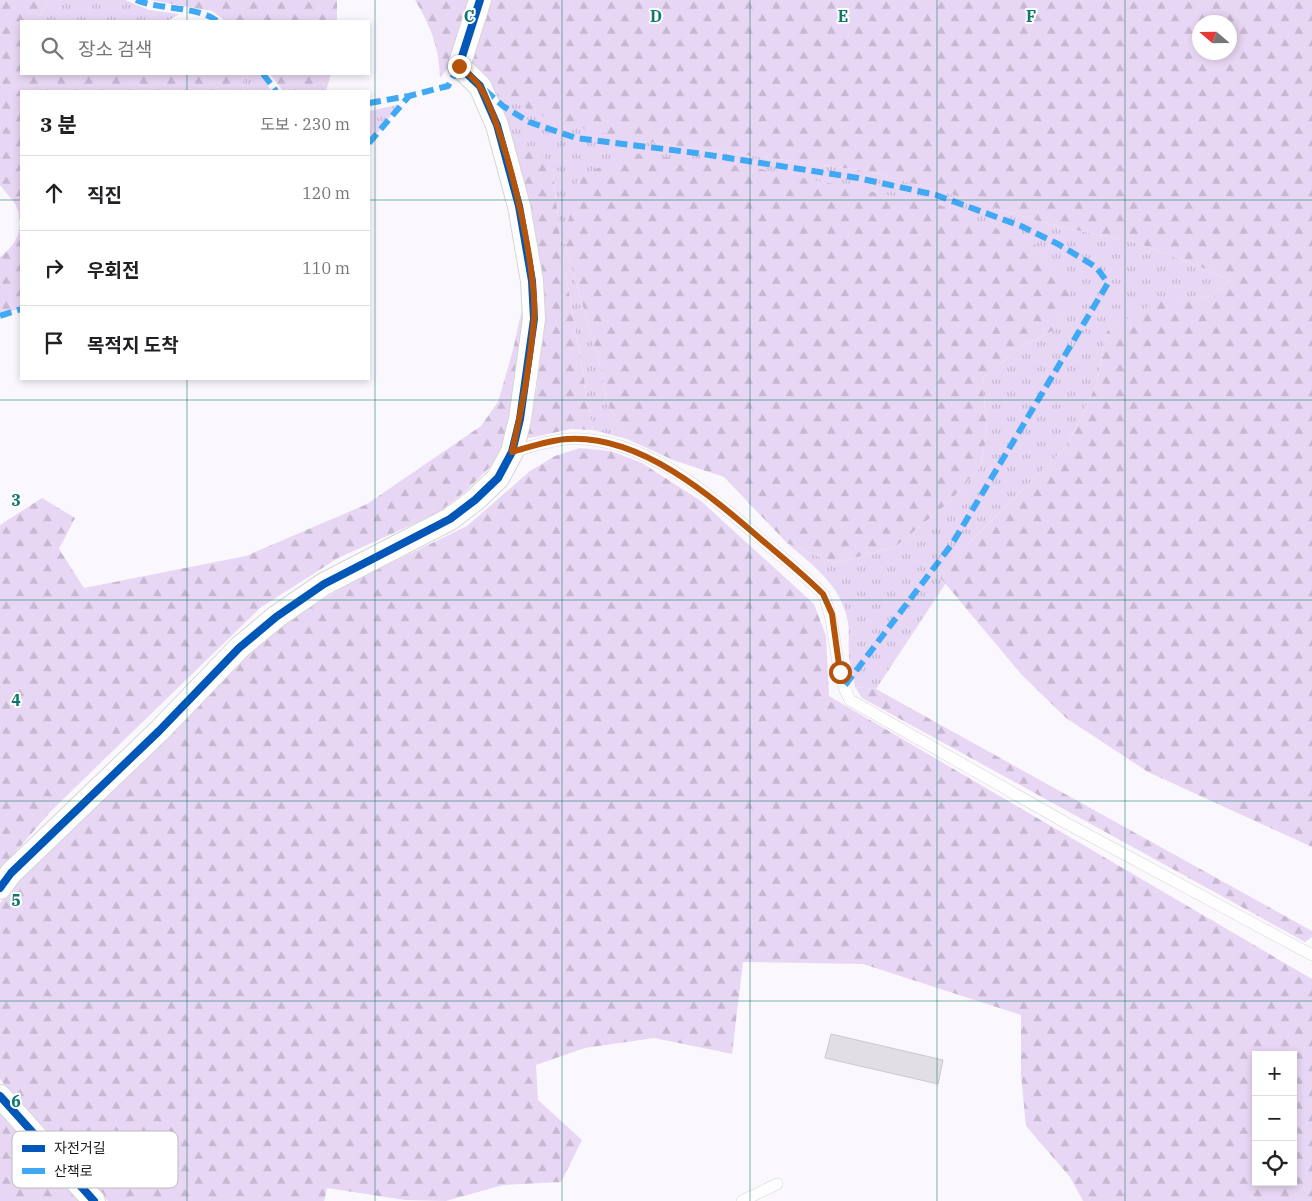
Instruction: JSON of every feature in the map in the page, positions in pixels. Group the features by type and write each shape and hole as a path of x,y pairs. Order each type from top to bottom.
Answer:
{"street":[{"path":"0,888 11,873 159,731 239,648 276,617 324,584 450,519 475,500 498,478 512,452 520,419 534,318 532,281 519,206 497,125 480,86 459,66 480,0"},
{"path":"0,1096 31,1131"},
{"path":"82,1188 94,1201"}],"lane":[{"path":"512,452 567,439 586,440 608,443 663,465 720,503 823,594 832,614 843,688 850,700 1066,823 1312,955"},
{"path":"742,1201 777,1184"}],"green space":[{"path":"0,0 50,0 37,20 20,20 20,75 242,75 244,90 20,90 20,223 16,205 0,185"},
{"path":"50,0 125,0 149,10 179,14 170,20 37,20"},
{"path":"150,0 337,0 337,20 224,20 212,11"},
{"path":"415,0 472,0 451,64 440,78 436,47 426,19"},
{"path":"484,0 1312,0 1312,847 1148,772 1066,718 1021,674 939,576 974,538 1068,445 1097,383 1107,331 1161,299 1208,297 1230,281 1199,266 1134,242 1051,225 944,192 867,171 642,141 558,123 506,99 485,83 466,62"},
{"path":"242,75 260,75 271,90 244,90"},
{"path":"271,75 331,75 326,90 282,90"},
{"path":"485,83 506,99 642,141 867,171 944,192 1051,225 1134,242 1199,266 1230,281 1208,297 1161,300 1107,331 1097,383 1068,445 974,538 940,576 946,583 876,689 855,687 849,657 848,623 838,595 815,567 787,543 834,563 895,547 949,502 981,466 987,425 982,378 1021,347 1056,329 1070,297 1036,245 564,241 599,361 607,402 627,439 593,430 562,253 553,174 509,149"},
{"path":"397,105 382,129 370,138 370,111"},
{"path":"520,146 544,156 553,174 562,253 593,430 571,429 525,439 537,387 541,319 509,149"},
{"path":"632,153 755,168 942,206 1036,245 1071,297 1056,329 1021,347 982,378 987,425 981,466 949,502 895,547 834,563 787,543 724,477 673,460 627,439 607,402 599,361 564,241 578,177"},
{"path":"20,223 20,308 0,315 0,257 15,242"},
{"path":"529,277 529,318 506,436 498,459 466,491 436,514 338,558 260,608 51,811 0,870 0,525 42,498 75,518 59,549 84,588 246,556 367,504 481,426 498,402 513,350"},
{"path":"580,448 611,451 642,463 701,501 814,604 826,636 829,696 1312,979 1312,1201 1083,1201 1070,1177 1026,1126 1021,1075 1021,1015 863,964 743,962 732,1054 654,1038 585,1048 536,1065 538,1100 582,1140 561,1182 503,1185 446,1201 405,1200 327,1188 324,1201 108,1201 96,1188 178,1188 178,1131 44,1131 21,1106 0,1079 0,903 48,847 278,627 350,583 467,526 530,471 555,456"},
{"path":"855,687 876,689 1312,931 1312,937 1305,942 862,698"},
{"path":"0,1109 20,1131 12,1131 12,1188 71,1188 83,1201 0,1201"}],"building":[{"path":"831,1034 943,1060 938,1084 825,1058"}],"marked path":[{"path":"136,0 189,10 215,20"},
{"path":"370,103 409,96 448,86 459,66"},
{"path":"264,75 275,90"},
{"path":"485,90 503,106 529,122 576,138 696,153 858,178 936,195 1021,226 1058,244 1096,267 1108,283 952,544 843,688"},
{"path":"370,142 409,96"},
{"path":"0,316 20,309"}],"cycle path":[{"path":"0,888 11,873 159,731 239,648 276,617 324,584 450,519 475,500 498,478 512,452 520,419 534,319 532,281 519,206 497,125 480,86 459,66 480,0"},
{"path":"0,1096 31,1131"},
{"path":"82,1188 94,1201"}],"route":[{"path":"459,66 480,86 497,125 519,206 532,281 534,318 520,419 512,452 567,439 608,443 635,452 663,465 720,503 823,594 832,614 840,672"}]}
